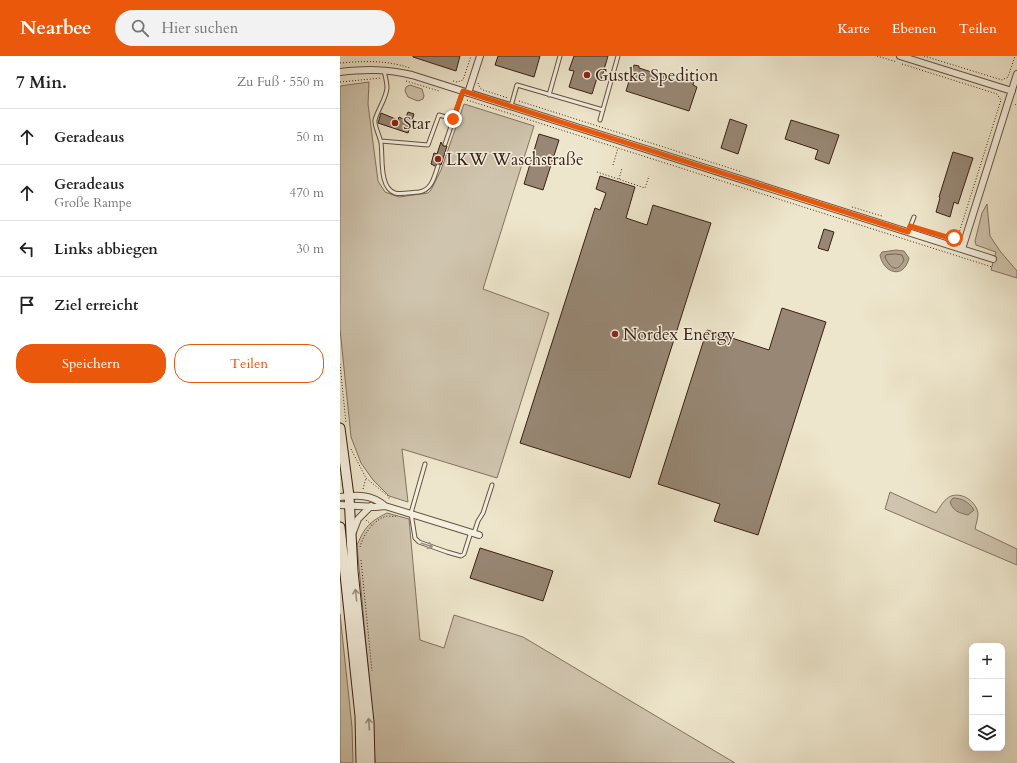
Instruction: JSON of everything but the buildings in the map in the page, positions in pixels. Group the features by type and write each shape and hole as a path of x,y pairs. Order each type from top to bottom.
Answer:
{"main road":[{"path":"343,426 346,500 352,536 369,722 370,763"},
{"path":"340,527 360,716 361,763"}],"street":[{"path":"466,92 480,56"},
{"path":"900,56 1012,91"},
{"path":"340,72 384,70 412,75 993,259"},
{"path":"962,249 1017,74"},
{"path":"340,505 346,500 361,495 379,500 387,506 401,511 475,533"},
{"path":"346,500 371,506 387,506"},
{"path":"352,536 358,520 371,506"}],"lane":[{"path":"549,95 560,56"},
{"path":"600,120 618,56"},
{"path":"384,70 387,89 375,121 381,141 384,179 389,190 400,194 427,189 431,185 438,166"},
{"path":"511,106 517,85 602,110"},
{"path":"445,144 461,98 466,92"},
{"path":"381,141 428,145 439,115 453,119"},
{"path":"908,232 914,217"},
{"path":"425,464 411,513 415,538 419,542 457,556 464,554 475,533 492,484"}],"path":[{"path":"457,82 464,78 471,56"},
{"path":"877,56 997,94 1000,97 1001,102 959,233 957,237 950,238"},
{"path":"924,56 1002,80 1007,78 1009,75 1015,56"},
{"path":"340,82 386,78"},
{"path":"405,81 439,91"},
{"path":"478,84 483,90 746,173"},
{"path":"461,98 992,267"},
{"path":"613,165 618,148"},
{"path":"619,179 622,168"},
{"path":"597,172 645,188 649,176"},
{"path":"847,205 882,216"},
{"path":"340,364 343,426"},
{"path":"351,448 366,478 389,497 387,506"},
{"path":"361,495 366,478"},
{"path":"360,550 362,538 372,525 386,516 395,517 401,511"}],"shaded area":[{"path":"369,82 368,104 378,181 385,192 399,197 428,193 431,190 441,170 464,104 534,126 483,289 549,313 497,478 402,449 408,502 389,496 373,480 361,463 351,437 340,329 340,86"},
{"path":"410,85 422,89 424,96 423,99 418,101 408,97 405,91 406,87"},
{"path":"987,204 990,236 1000,251 1017,271 1017,278 991,270 996,252 976,245 975,241 982,213"},
{"path":"890,492 936,513 944,501 951,496 960,495 968,499 975,505 978,513 975,529 1017,549 1017,565 885,509"},
{"path":"387,513 409,519 420,640 444,648 454,615 523,637 735,763 375,763 373,722 357,545 368,526 376,519"},
{"path":"340,614 352,727 353,763 341,763 340,759"}],"water":[{"path":"896,250 904,251 909,258 903,269 894,272 885,266 880,255 882,252"},
{"path":"953,498 965,501 974,510 968,515 957,511 953,508 950,502"}],"place":[{"name":"Gustke Spedition","path":"587,75"},
{"name":"Star","path":"395,123"},
{"name":"LKW Waschstraße","path":"438,159"},
{"name":"Nordex Energy","path":"615,334"}],"route":[{"path":"453,119 463,91 908,232 910,226 954,238"}]}
